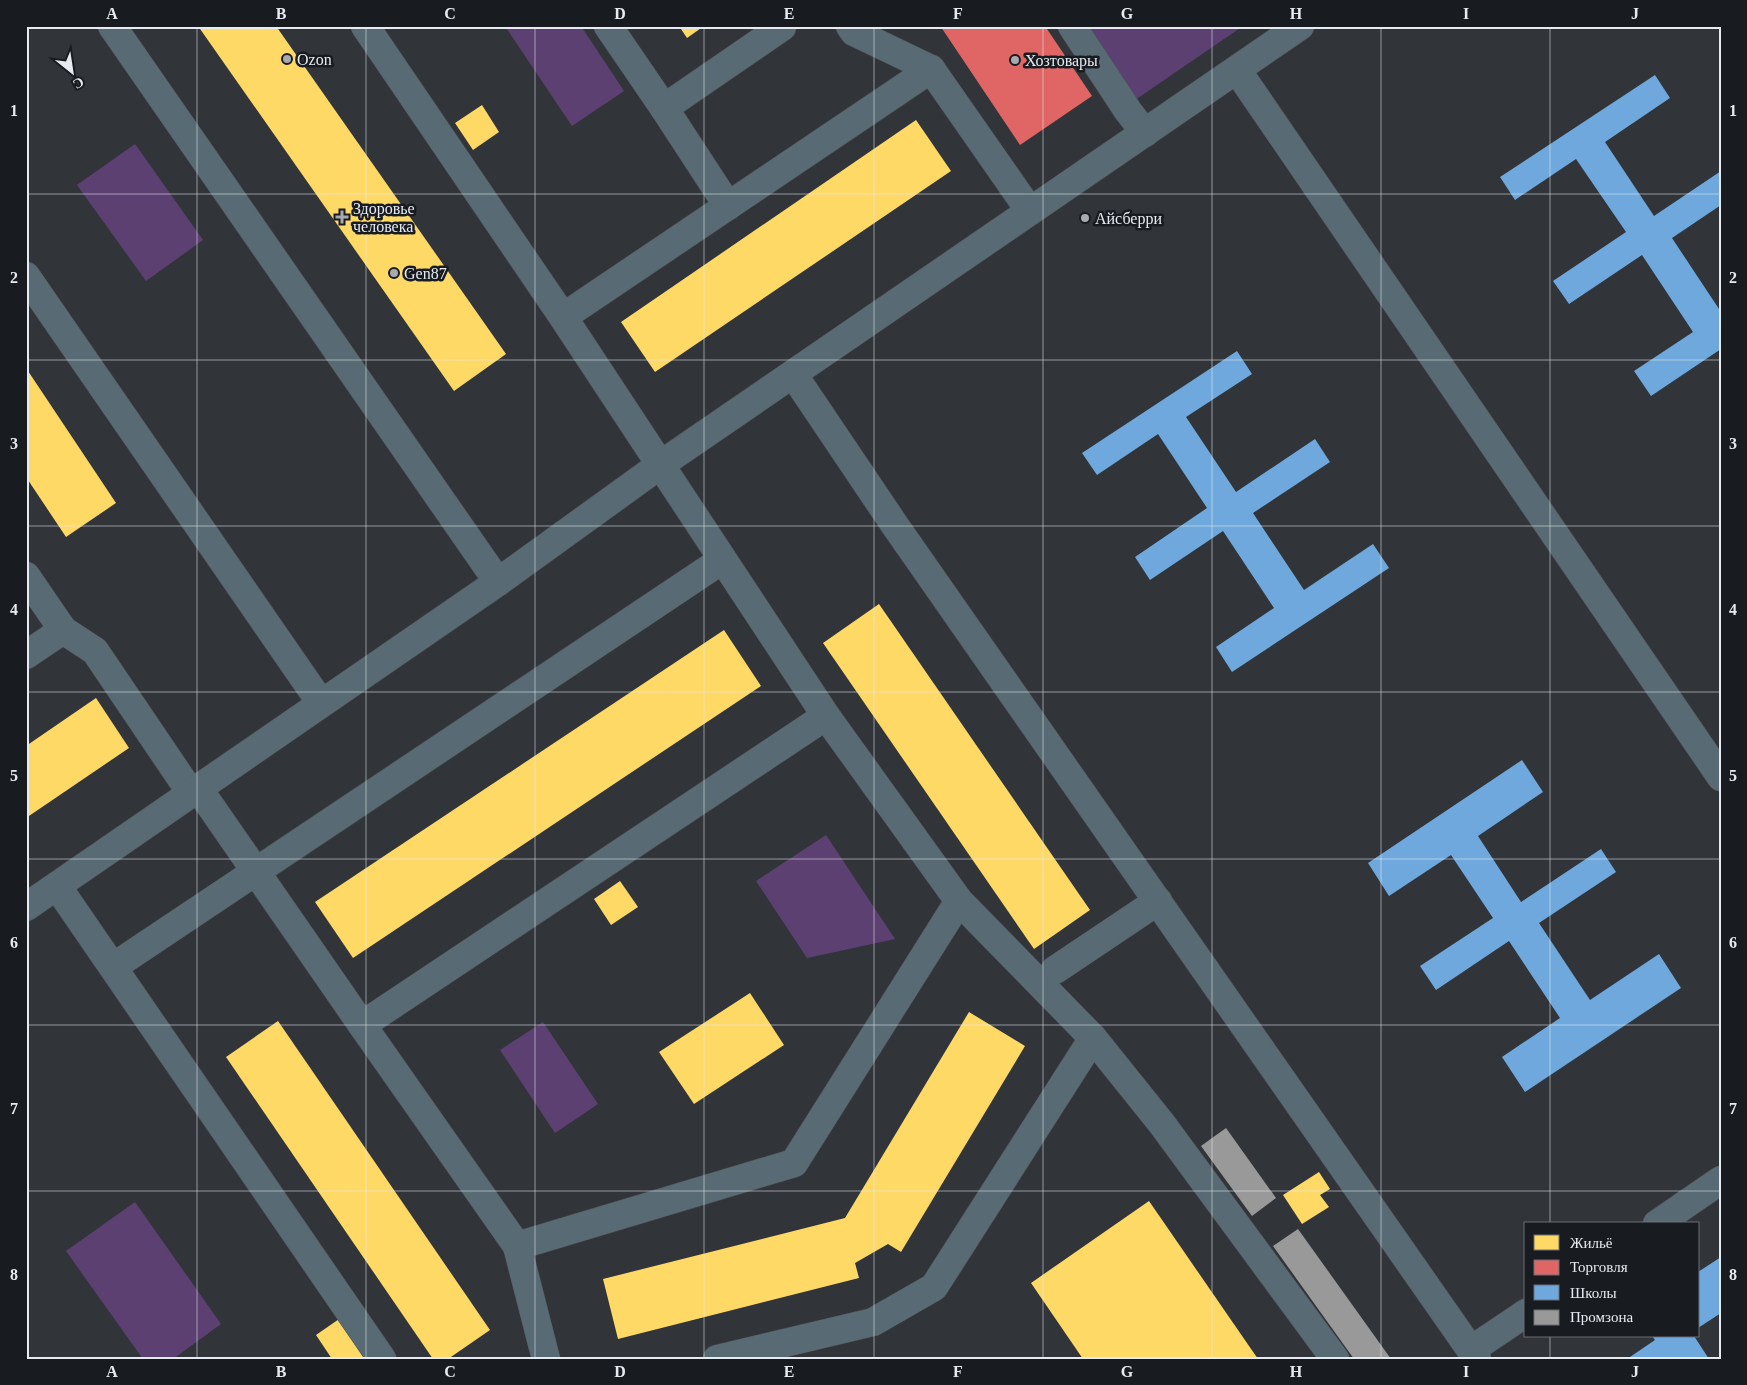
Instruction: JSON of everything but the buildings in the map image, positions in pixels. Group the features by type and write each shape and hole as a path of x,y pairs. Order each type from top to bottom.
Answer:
{"street":[{"path":"112,26 498,582"},
{"path":"365,26 563,317 826,716 959,901 1093,1038 1162,1124 1335,1359"},
{"path":"608,26 728,206"},
{"path":"850,26 854,32 931,69 1030,211"},
{"path":"1072,26 1128,111 1145,133"},
{"path":"26,907 498,582 660,465 1300,26"},
{"path":"664,108 782,28"},
{"path":"563,317 931,69"},
{"path":"1237,70 1721,777"},
{"path":"26,276 322,703"},
{"path":"793,374 894,524 1474,1355 1524,1315"},
{"path":"113,967 722,560"},
{"path":"26,576 63,630 95,651 256,871 516,1246 546,1359"},
{"path":"26,655 63,630"},
{"path":"362,1025 826,716"},
{"path":"57,886 382,1359"},
{"path":"516,1246 794,1163 959,901"},
{"path":"1055,970 1158,901"},
{"path":"717,1359 873,1322 934,1287 1093,1038"},
{"path":"1661,1222 1721,1180"}],"shaded area":[{"path":"505,26 581,26 624,91 572,126"},
{"path":"1085,26 1243,26 1135,100"},
{"path":"135,144 203,240 146,281 77,185"},
{"path":"826,835 895,939 807,958 756,881"},
{"path":"543,1022 598,1104 555,1133 500,1050"},
{"path":"135,1202 221,1324 173,1359 143,1359 66,1251"}],"place":[{"name":"Ozon","path":"287,59"},
{"name":"Хозтовары","path":"1015,60"},
{"name":"Здоровье человека","path":"342,217"},
{"name":"Айсберри","path":"1085,218"},
{"name":"Gen87","path":"394,273"}]}
